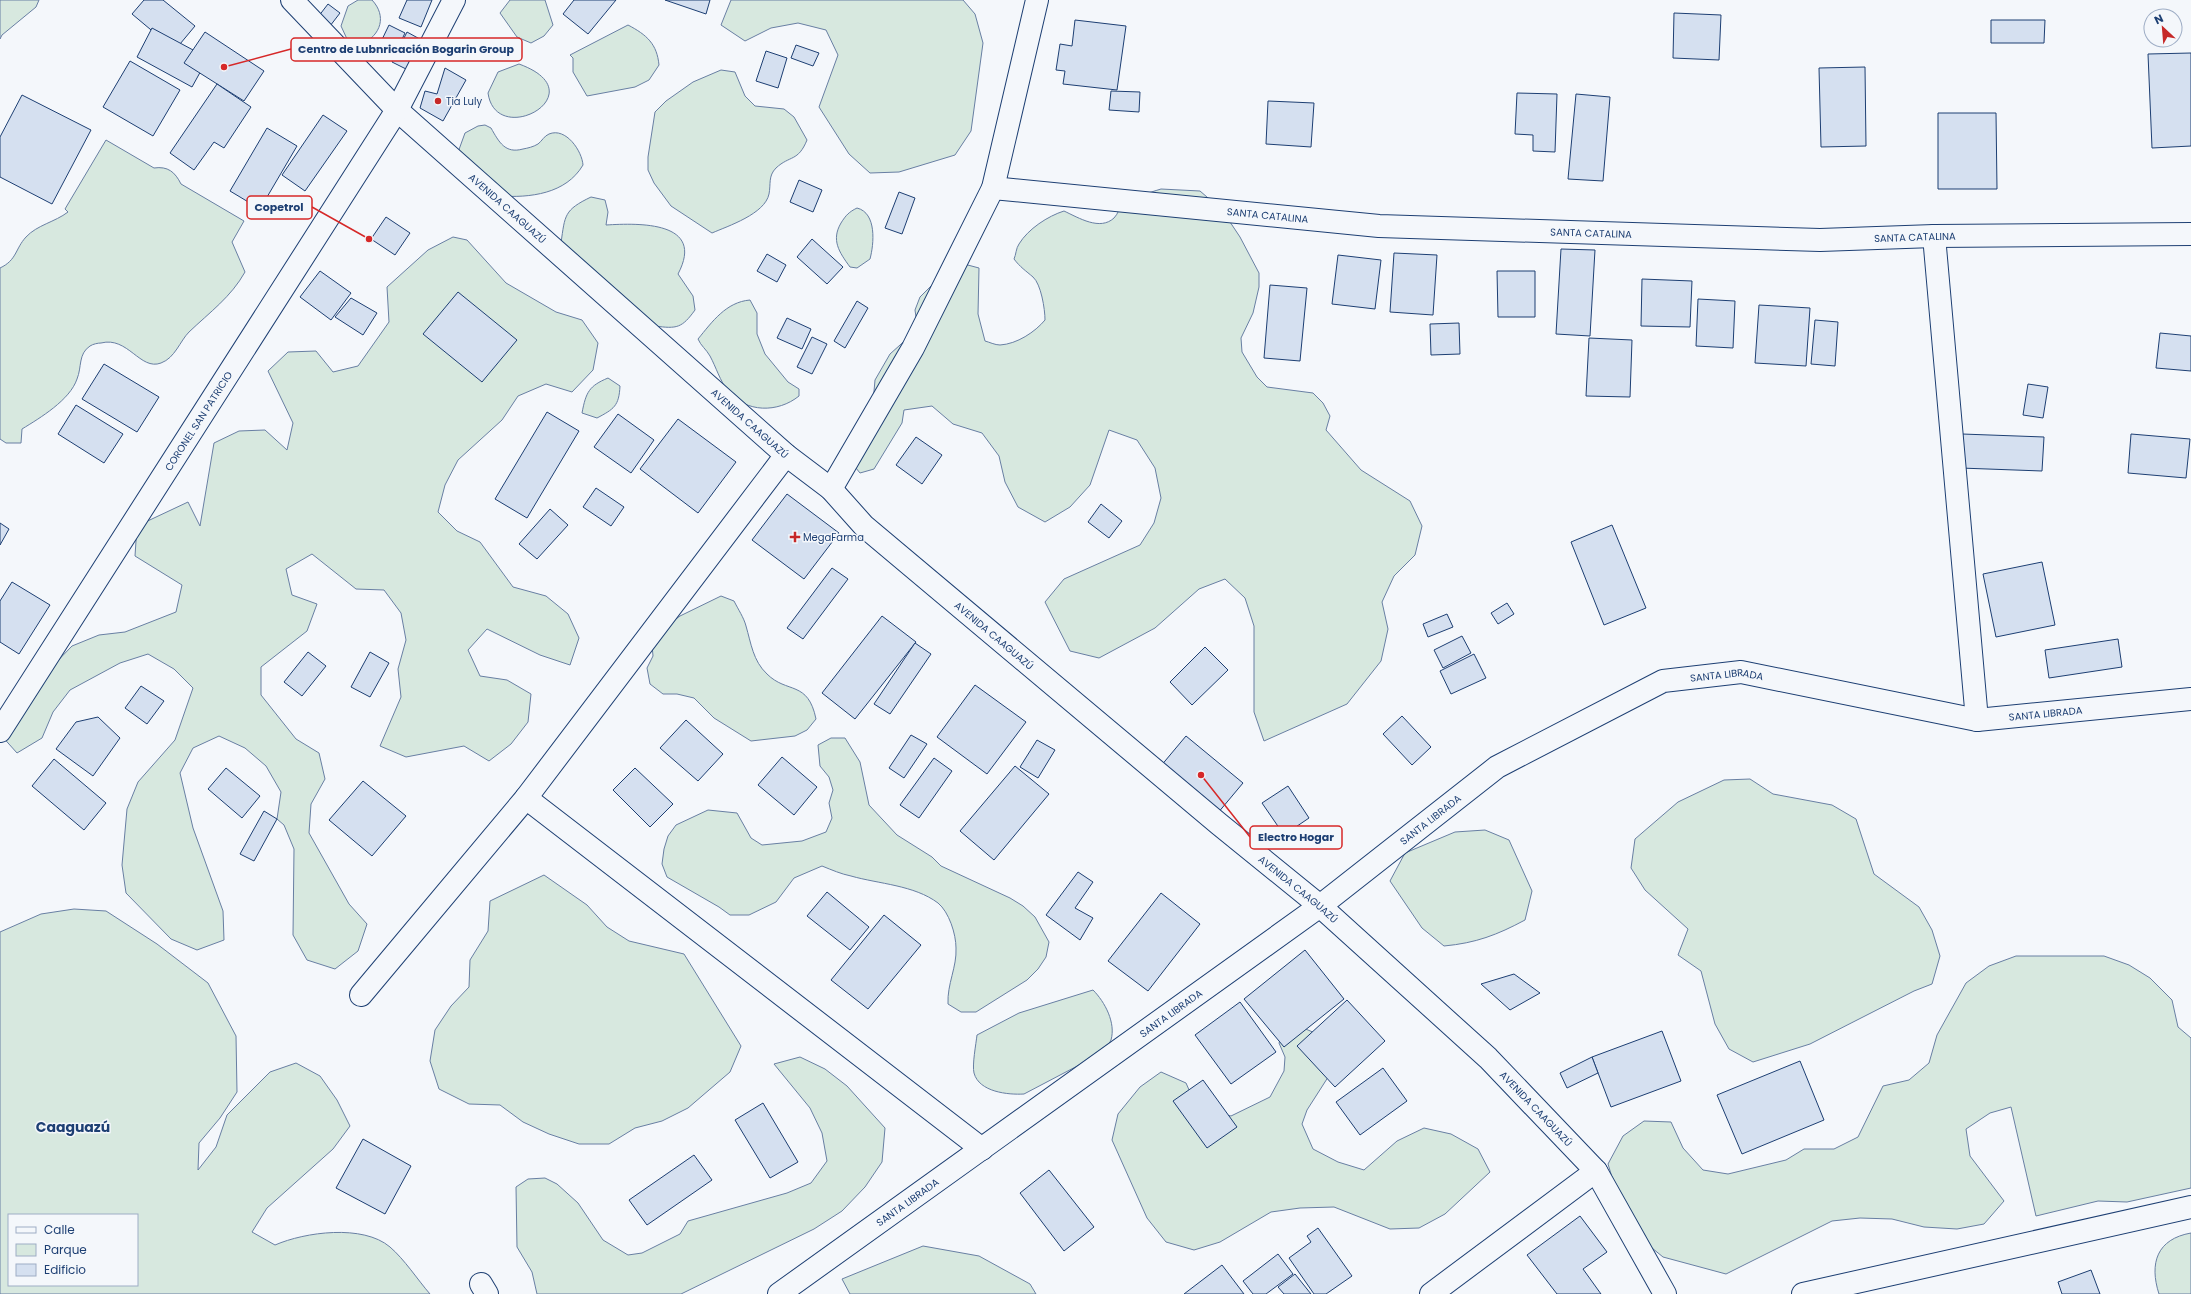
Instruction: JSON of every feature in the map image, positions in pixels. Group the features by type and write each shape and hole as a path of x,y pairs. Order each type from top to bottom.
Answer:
{"street":[{"name":"AVENIDA CAAGUAZÚ","path":"292,0 397,110 786,455 831,489 864,526 1219,824 1320,906 1488,1058 1596,1171 1665,1294"},
{"name":"CORONEL SAN PATRICIO","path":"0,731 397,110 454,0"},
{"path":"831,489 913,348 993,188 1037,0"},
{"name":"SANTA CATALINA","path":"993,188 1379,226 1820,240 1934,236 2191,234"},
{"path":"1934,236 1977,720"},
{"path":"361,995 526,798 786,455"},
{"name":"SANTA LIBRADA","path":"779,1294 1320,906 1497,768 1663,681 1741,672 1977,720 2191,699"},
{"path":"526,798 982,1149"},
{"path":"1431,1294 1596,1171"},
{"path":"1803,1294 2191,1207"}],"green space":[{"path":"0,0 39,0 36,7 2,35 0,39"},
{"path":"358,0 372,0 377,6 380,19 380,25 374,36 362,44 347,39 341,26 348,6"},
{"path":"510,0 545,0 553,25 544,36 531,43 517,37 500,13"},
{"path":"731,0 963,0 975,14 983,43 971,131 955,155 899,172 870,173 849,154 819,107 838,55 826,30 798,23 771,28 745,41 721,25"},
{"path":"628,25 650,41 656,51 659,65 649,80 635,87 587,96 573,72 573,58 570,55"},
{"path":"519,64 541,76 549,89 546,101 536,111 522,117 507,117 495,109 488,93 498,72"},
{"path":"721,70 735,72 745,96 755,106 784,109 794,117 807,140 804,147 797,155 781,164 773,171 769,194 761,208 736,223 712,233 671,206 654,183 648,170 648,157 655,112 666,101 693,82"},
{"path":"485,125 491,128 503,146 512,150 534,146 549,134 561,134 567,137 576,147 580,153 583,165 576,175 557,188 535,195 499,196 457,155 465,133 478,126"},
{"path":"106,140 154,168 167,169 174,173 181,184 244,221 232,242 245,272 227,297 189,332 174,353 166,361 154,364 147,362 119,344 110,342 97,343 90,346 86,349 82,357 79,374 68,394 54,408 22,429 21,443 6,443 0,439 0,268 6,265 13,258 22,241 30,233 68,212 65,209"},
{"path":"1161,189 1200,191 1222,210 1240,237 1259,273 1259,287 1253,313 1241,338 1242,352 1257,377 1267,387 1313,393 1323,403 1330,416 1326,430 1361,470 1410,501 1422,526 1415,555 1394,576 1382,602 1388,629 1381,661 1347,704 1264,741 1254,712 1254,626 1245,598 1225,579 1199,589 1155,628 1099,658 1070,651 1045,602 1064,579 1140,545 1154,523 1161,498 1155,468 1137,440 1109,430 1090,485 1070,507 1045,522 1018,507 1005,482 999,456 982,433 953,424 932,406 904,410 902,423 874,469 860,473 851,462 871,425 875,380 890,354 910,336 917,324 915,310 920,297 940,277 964,264 979,268 978,314 985,341 1000,345 1019,340 1031,333 1045,320 1043,303 1036,280 1014,259 1018,246 1023,238 1033,228 1051,216 1064,211 1089,222 1108,222 1117,215 1123,205 1137,197"},
{"path":"591,197 605,200 608,212 606,225 635,224 665,229 676,235 683,244 684,257 678,274 693,296 695,310 682,324 674,327 655,326 561,243 567,214 575,206"},
{"path":"857,208 868,216 871,222 873,238 870,259 857,268 850,267 843,256 838,246 837,235 838,229 844,218"},
{"path":"453,237 467,240 506,283 556,312 582,320 598,343 593,370 572,392 546,384 518,396 502,420 458,460 445,485 438,512 457,531 480,542 513,587 546,596 568,614 579,638 570,665 540,655 487,629 468,650 480,676 507,680 531,694 528,722 511,744 489,761 464,746 406,757 380,746 401,697 398,669 406,640 401,613 384,590 356,589 312,554 286,569 292,595 317,604 307,631 261,667 261,695 296,739 319,753 325,779 311,804 309,833 349,904 367,924 358,951 335,969 307,960 293,935 294,849 284,825 277,819 281,792 266,766 245,748 219,736 193,748 180,773 193,828 223,911 224,940 197,950 171,939 126,893 122,865 127,809 138,782 175,740 193,688 174,669 148,654 120,663 70,690 53,712 42,738 17,753 0,734 12,708 72,646 99,635 125,632 176,612 182,585 135,556 137,526 188,502 200,526 214,443 239,431 265,430 287,450 293,423 268,371 288,352 316,351 333,372 358,366 389,322 387,287 428,250"},
{"path":"750,300 757,313 757,334 765,354 788,382 799,389 799,396 791,402 772,408 753,407 735,398 725,387 710,356 698,339 720,314 734,305"},
{"path":"608,378 620,386 617,403 608,412 597,418 582,413 589,391 596,384"},
{"path":"721,596 734,601 745,623 751,645 762,669 775,680 796,689 808,698 816,719 807,730 795,736 751,741 714,718 694,698 677,694 663,694 650,684 647,668 653,656 652,645 658,632 680,616"},
{"path":"831,738 845,738 860,762 869,805 897,835 932,857 941,866 1010,898 1023,906 1035,917 1049,942 1046,957 1038,969 1027,980 976,1012 961,1012 948,1004 949,989 956,955 956,942 953,930 949,918 942,907 929,897 918,892 847,875 822,866 794,878 776,902 749,915 730,915 667,877 662,864 668,836 676,825 708,810 737,813 751,838 762,845 802,841 826,832 832,818 829,803 833,790 829,777 820,766 818,745"},
{"path":"1750,779 1773,794 1832,805 1856,819 1874,874 1919,907 1932,930 1940,956 1932,984 1914,991 1810,1044 1753,1062 1729,1049 1715,1024 1701,971 1678,955 1688,929 1645,890 1631,868 1635,839 1678,802 1724,780"},
{"path":"1485,830 1509,840 1532,891 1525,920 1486,938 1456,945 1444,946 1422,928 1390,881 1405,853 1455,832"},
{"path":"544,875 587,905 607,927 629,941 684,954 741,1046 730,1072 688,1108 662,1121 635,1128 609,1144 579,1144 549,1134 523,1122 500,1105 469,1104 439,1089 430,1061 435,1030 451,1006 469,987 470,960 488,931 490,901"},
{"path":"74,909 106,911 157,944 208,983 236,1036 237,1092 220,1118 199,1143 198,1170 216,1147 227,1115 270,1072 296,1063 320,1076 337,1100 350,1126 333,1149 267,1208 252,1232 275,1245 287,1240 334,1232 365,1235 379,1240 390,1247 430,1294 0,1294 0,932 41,914"},
{"path":"2016,956 2104,956 2129,965 2150,978 2172,1000 2178,1027 2191,1038 2191,1188 2127,1202 2098,1201 2036,1216 2011,1107 1990,1113 1966,1129 1970,1156 2004,1201 1984,1224 1957,1229 1924,1227 1892,1219 1860,1218 1832,1221 1726,1274 1663,1257 1641,1239 1624,1217 1608,1164 1623,1136 1644,1121 1671,1122 1683,1148 1703,1170 1728,1174 1786,1160 1804,1149 1834,1149 1858,1137 1883,1086 1909,1080 1929,1063 1937,1035 1966,983 1989,966"},
{"path":"1093,990 1102,1000 1111,1020 1112,1027 1111,1040 1102,1053 1024,1094 1010,1094 995,1091 982,1084 977,1079 974,1073 973,1065 977,1035 1019,1013"},
{"path":"1301,1027 1315,1033 1332,1071 1307,1110 1302,1124 1313,1149 1338,1162 1364,1170 1397,1141 1424,1128 1451,1134 1478,1149 1490,1172 1445,1214 1419,1228 1390,1229 1334,1207 1300,1208 1271,1212 1220,1242 1194,1250 1166,1242 1147,1218 1112,1140 1118,1114 1140,1087 1161,1072 1186,1083 1197,1108 1231,1116 1270,1097 1284,1071 1285,1057 1279,1043 1284,1031"},
{"path":"800,1057 825,1069 847,1086 885,1128 882,1162 865,1187 842,1211 814,1229 681,1294 537,1294 532,1272 517,1247 516,1187 528,1179 545,1178 557,1184 578,1203 603,1240 628,1255 642,1253 680,1234 688,1221 787,1193 811,1183 827,1161 822,1133 810,1108 774,1064"},
{"path":"2191,1233 2191,1294 2159,1294 2155,1272 2158,1254 2170,1241 2179,1236"},
{"path":"923,1246 979,1256 1030,1284 1036,1294 850,1294 842,1279"}],"building":[{"path":"144,0 163,0 195,26 175,50 132,14"},
{"path":"407,0 432,0 421,27 399,18"},
{"path":"574,0 616,0 588,34 563,14"},
{"path":"665,0 710,0 706,14"},
{"path":"328,4 340,13 330,26 318,17"},
{"path":"1674,13 1721,15 1719,60 1673,58"},
{"path":"1075,20 1126,26 1117,90 1063,84 1065,71 1056,70 1060,44 1072,46"},
{"path":"1991,20 2045,20 2044,43 1991,43"},
{"path":"389,25 405,33 392,60 376,52"},
{"path":"152,28 208,58 192,87 137,57"},
{"path":"205,32 264,71 244,101 184,63"},
{"path":"407,32 427,43 412,72 392,62"},
{"path":"796,45 819,53 813,66 791,58"},
{"path":"766,51 787,58 778,88 756,81"},
{"path":"2191,53 2191,146 2152,148 2148,54"},
{"path":"130,61 180,90 153,136 103,107"},
{"path":"1865,67 1866,146 1821,147 1819,68"},
{"name":"Tia Luly","path":"445,68 466,80 443,121 420,108 425,91 437,94"},
{"path":"217,84 251,107 224,148 214,142 194,170 170,153"},
{"path":"1111,91 1140,92 1139,112 1109,110"},
{"path":"1517,93 1557,94 1555,152 1533,151 1533,135 1515,134"},
{"path":"1576,94 1610,97 1603,181 1568,179"},
{"path":"22,95 91,130 52,204 0,177 0,137"},
{"path":"1268,101 1314,103 1311,147 1266,144"},
{"path":"1938,113 1996,113 1997,189 1938,189"},
{"path":"323,115 347,131 305,191 282,175"},
{"path":"267,128 297,146 260,209 230,191"},
{"path":"799,180 822,190 813,212 790,202"},
{"path":"899,192 915,198 902,234 885,228"},
{"path":"386,217 410,233 395,255 371,239"},
{"path":"812,239 843,267 827,284 797,257"},
{"path":"1561,249 1595,250 1590,336 1556,334"},
{"path":"1394,253 1437,255 1433,315 1390,312"},
{"path":"767,254 786,265 777,282 757,271"},
{"path":"1338,255 1381,260 1375,309 1332,304"},
{"path":"320,271 351,293 331,320 300,297"},
{"path":"1497,271 1535,271 1535,317 1498,317"},
{"path":"1642,279 1692,281 1690,327 1641,326"},
{"path":"1270,285 1307,288 1300,361 1264,358"},
{"path":"458,292 517,340 482,382 423,334"},
{"path":"351,298 377,313 363,335 335,317"},
{"path":"1698,299 1735,301 1733,348 1696,346"},
{"path":"857,301 868,308 845,348 834,341"},
{"path":"1759,305 1810,308 1806,366 1755,363"},
{"path":"787,318 811,329 802,349 777,338"},
{"path":"1815,320 1838,322 1835,366 1811,364"},
{"path":"1459,323 1460,354 1431,355 1430,324"},
{"path":"2160,333 2191,336 2191,371 2156,368"},
{"path":"812,337 827,344 812,374 797,367"},
{"path":"1589,338 1632,340 1630,397 1586,396"},
{"path":"104,364 159,397 137,432 82,399"},
{"path":"2028,384 2048,387 2043,418 2023,415"},
{"path":"76,405 123,434 104,463 58,434"},
{"path":"547,412 579,431 527,518 495,499"},
{"path":"618,414 654,440 631,473 594,447"},
{"path":"678,419 736,462 698,513 640,469"},
{"path":"1962,434 2044,437 2042,471 1960,468"},
{"path":"2131,434 2190,439 2186,478 2128,473"},
{"path":"916,437 942,455 922,484 896,465"},
{"path":"596,488 624,507 611,526 583,507"},
{"name":"MegaFarma","path":"787,494 839,533 804,579 752,540"},
{"path":"1101,504 1122,521 1109,538 1088,522"},
{"path":"550,509 568,525 537,559 519,544"},
{"path":"0,523 9,529 0,545"},
{"path":"1612,525 1646,608 1604,625 1571,542"},
{"path":"2042,562 2055,625 1996,637 1983,574"},
{"path":"832,568 848,579 803,639 787,628"},
{"path":"12,582 50,605 19,654 0,642 0,601"},
{"path":"1507,603 1514,614 1498,624 1491,613"},
{"path":"1447,614 1453,627 1428,637 1423,624"},
{"path":"882,616 916,642 855,719 822,693"},
{"path":"1462,636 1471,653 1443,668 1434,650"},
{"path":"2118,639 2122,667 2049,678 2045,650"},
{"path":"915,643 931,654 890,714 874,704"},
{"path":"1205,647 1228,670 1192,705 1170,682"},
{"path":"308,652 326,666 302,696 284,682"},
{"path":"370,652 389,663 370,697 351,687"},
{"path":"1474,654 1486,678 1451,694 1440,671"},
{"path":"975,685 1026,722 987,774 937,737"},
{"path":"141,686 164,701 147,724 125,708"},
{"path":"1402,716 1431,747 1412,765 1383,734"},
{"path":"98,717 120,738 93,776 56,749 76,722"},
{"path":"686,720 723,754 698,781 660,748"},
{"path":"911,735 927,744 904,778 889,768"},
{"path":"1186,736 1243,783 1217,814 1160,767"},
{"path":"1037,740 1055,750 1038,778 1020,767"},
{"path":"782,757 817,787 794,815 758,785"},
{"path":"934,758 952,771 919,818 900,805"},
{"path":"54,759 106,803 84,830 32,786"},
{"path":"1015,766 1049,794 994,860 960,831"},
{"path":"226,768 260,796 242,818 208,789"},
{"path":"635,768 673,804 650,827 613,790"},
{"path":"363,781 406,816 372,856 329,820"},
{"path":"1288,786 1309,818 1284,835 1262,803"},
{"path":"264,811 277,819 254,861 240,854"},
{"path":"1078,872 1093,882 1075,908 1093,918 1080,940 1046,915"},
{"path":"827,892 869,927 850,950 807,916"},
{"path":"1161,893 1200,924 1148,991 1108,961"},
{"path":"884,915 921,945 868,1009 831,980"},
{"path":"1305,950 1344,999 1284,1047 1244,999"},
{"path":"1514,974 1540,993 1510,1010 1481,984"},
{"path":"1347,1000 1385,1041 1335,1087 1297,1046"},
{"path":"1240,1002 1276,1052 1231,1084 1195,1035"},
{"path":"1662,1031 1681,1081 1611,1107 1592,1057"},
{"path":"1592,1057 1598,1073 1567,1088 1560,1073"},
{"path":"1800,1061 1824,1120 1742,1154 1717,1095"},
{"path":"1383,1068 1407,1101 1360,1135 1336,1102"},
{"path":"1203,1080 1237,1127 1207,1148 1173,1101"},
{"path":"763,1103 798,1162 770,1178 735,1120"},
{"path":"363,1139 411,1166 385,1214 336,1188"},
{"path":"694,1155 712,1180 647,1225 629,1200"},
{"path":"1049,1170 1094,1227 1064,1251 1020,1193"},
{"path":"1580,1216 1607,1252 1583,1269 1601,1294 1557,1294 1527,1255"},
{"path":"1318,1228 1352,1276 1326,1294 1314,1294 1289,1258 1311,1242 1307,1236"},
{"path":"1278,1254 1293,1274 1266,1294 1253,1294 1243,1281"},
{"path":"1222,1265 1244,1294 1184,1294"},
{"path":"2091,1270 2100,1294 2062,1294 2058,1282"},
{"path":"1295,1274 1311,1294 1284,1294 1278,1287"}],"place":[{"name":"Centro de Lubnricación Bogarin Group","path":"224,67"},
{"name":"Tia Luly","path":"438,101"},
{"name":"Copetrol","path":"369,239"},
{"name":"MegaFarma","path":"795,537"},
{"name":"Electro Hogar","path":"1201,775"}],"district":[{"name":"Caaguazú","path":"73,1127"}]}
